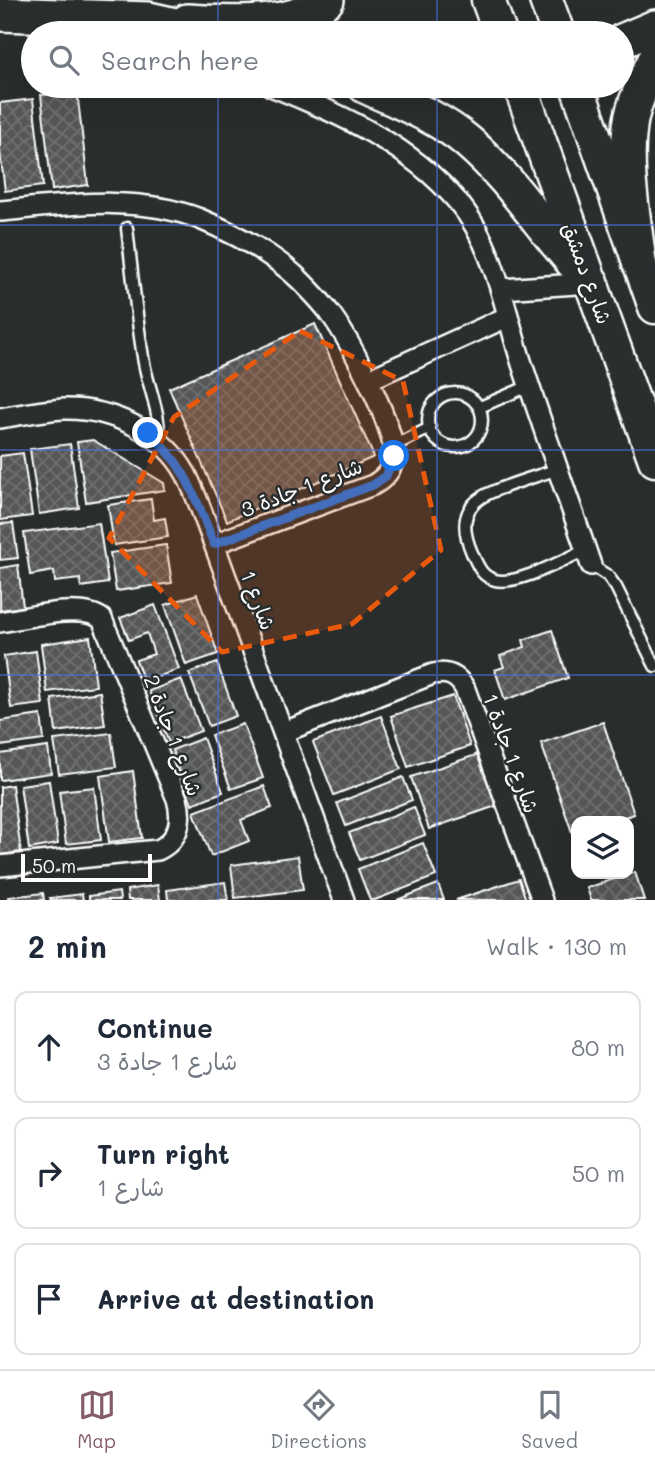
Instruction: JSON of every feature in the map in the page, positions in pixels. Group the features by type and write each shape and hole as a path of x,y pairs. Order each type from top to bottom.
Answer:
{"highway":[{"path":"246,21 274,20 304,13 327,0"},
{"path":"0,14 196,21"},
{"path":"149,19 158,21"},
{"path":"634,36 655,27"},
{"path":"639,262 627,163 630,123 643,84 655,60"},
{"path":"390,98 466,140 501,175 592,283"}],"main road":[{"path":"488,0 496,21"},
{"path":"546,0 554,21"},
{"name":"شارع دمشق","path":"524,98 655,460"},
{"path":"581,98 655,307"}],"street":[{"path":"51,15 71,21"},
{"path":"298,98 348,120 398,148 429,170 460,203 470,219 501,289 529,386 588,557"},
{"path":"0,211 84,204 148,206 199,219 260,248 299,279 332,316 368,380 389,428 393,446"},
{"path":"501,289 592,283"},
{"path":"368,380 507,317"},
{"name":"شارع 1","path":"0,418 56,410 92,411 133,425 158,441 185,474 214,544 344,900"},
{"name":"شارع 1 جادة 3","path":"214,544 380,481 390,469 394,456 393,446"},
{"name":"شارع 1 جادة 2","path":"0,622 77,612 94,614 102,619 177,799 180,818 172,842 158,850 0,866"},
{"name":"شارع 1 جادة 1","path":"284,732 433,674 456,677 465,689 542,900"}],"lane":[{"path":"127,228 142,356 160,423 158,441"},
{"path":"480,407 529,386"},
{"path":"460,393 468,396 480,407 482,423 476,438 470,443 462,446 446,445 439,442 430,429 429,412 438,399 445,395 460,393"},
{"path":"393,446 430,429"},
{"path":"558,469 483,496 468,510 464,524 465,536 481,572 497,581 515,580 588,557 616,587 655,667"}],"highlighted area":[{"path":"300,331 403,381 441,550 352,624 222,652 109,538 174,417"}],"building":[{"path":"41,98 78,98 88,185 52,190"},
{"path":"33,99 43,186 5,191 0,152 0,103"},
{"path":"315,324 374,457 227,521 169,388"},
{"path":"93,440 164,483 165,490 86,502 77,442"},
{"path":"70,444 79,508 39,514 30,449"},
{"path":"23,453 32,516 0,520 0,456"},
{"path":"151,499 154,520 165,518 168,537 114,545 108,505"},
{"path":"13,523 18,558 0,560 0,524"},
{"path":"99,523 108,583 81,587 80,579 55,582 54,571 30,575 24,533"},
{"path":"166,545 172,583 116,591 110,553"},
{"path":"18,565 23,607 0,610 0,568"},
{"path":"197,594 218,654 186,665 165,605"},
{"path":"155,605 179,669 144,682 136,660 154,654 147,633 129,640 120,618"},
{"path":"552,630 568,678 505,700 495,670 504,667 500,656 525,647 523,640"},
{"path":"90,637 96,686 47,692 41,644"},
{"path":"36,651 43,704 11,708 4,656"},
{"path":"217,663 236,716 209,726 189,673"},
{"path":"181,679 201,731 169,743 149,691"},
{"path":"100,692 105,725 56,732 52,699"},
{"path":"453,696 470,746 408,767 391,716"},
{"path":"41,715 44,740 0,746 0,721"},
{"path":"381,716 401,769 334,795 313,742"},
{"path":"603,722 634,814 571,816 571,829 541,743"},
{"path":"243,724 263,778 231,789 211,735"},
{"path":"111,733 116,767 59,774 54,740"},
{"path":"203,738 223,792 192,804 172,750"},
{"path":"48,747 51,773 0,780 0,754"},
{"path":"479,754 496,806 429,829 411,777"},
{"path":"133,771 142,838 109,842 100,776"},
{"path":"403,777 412,800 346,826 337,803"},
{"path":"49,781 58,844 29,849 20,785"},
{"path":"12,785 21,852 0,855 0,787"},
{"path":"264,786 272,808 241,820 249,841 211,856 194,812"},
{"path":"94,787 101,840 66,844 59,791"},
{"path":"414,807 425,835 360,860 349,833"},
{"path":"423,843 436,876 370,900 358,869"},
{"path":"298,856 303,890 235,898 231,865"},
{"path":"634,872 644,900 591,900 587,888 614,879 634,879"},
{"path":"519,879 526,900 456,900"},
{"path":"225,882 228,900 168,900 167,890"},
{"path":"438,884 444,900 397,900"},
{"path":"158,885 160,900 128,900 127,890"},
{"path":"119,892 120,900 89,900 89,896"},
{"path":"43,893 44,900 10,900 9,897"},
{"path":"82,894 83,900 50,898"}],"route":[{"path":"148,433 178,462 214,544 373,485 386,476 394,456"}]}
